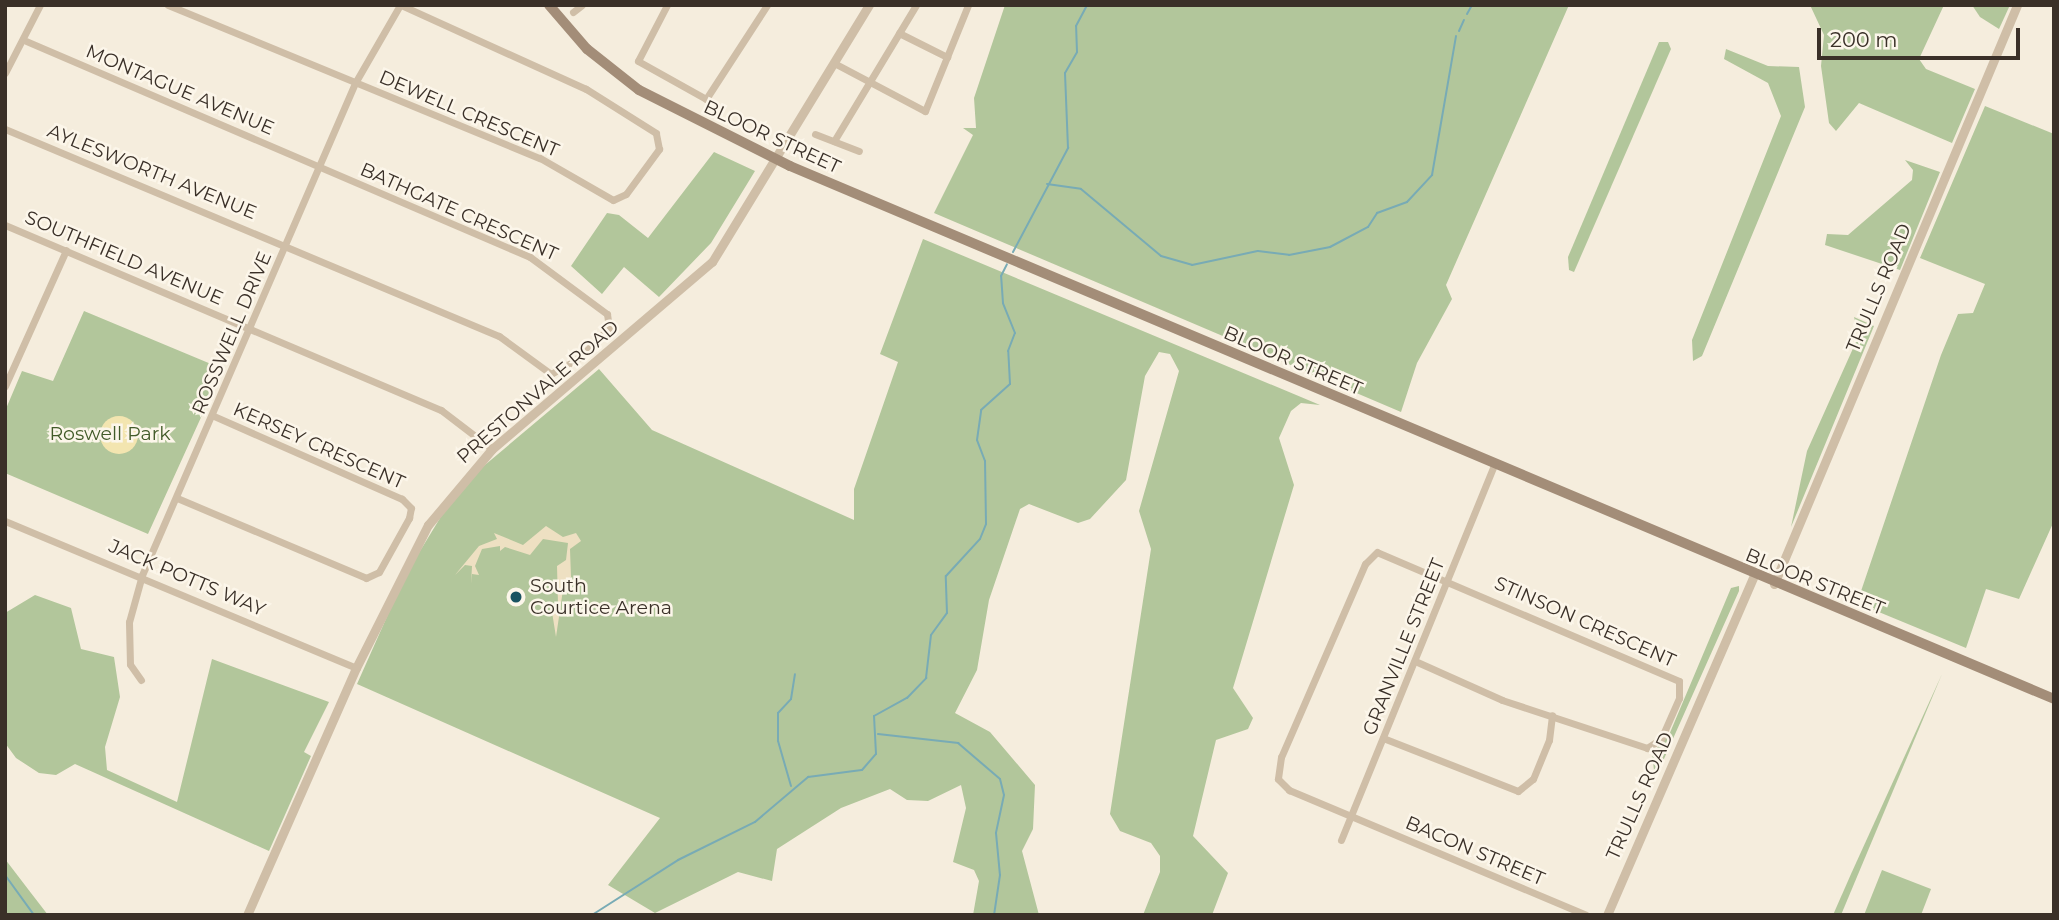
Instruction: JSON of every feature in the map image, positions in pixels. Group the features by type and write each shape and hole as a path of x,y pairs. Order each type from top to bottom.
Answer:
{"main road":[{"name":"BLOOR STREET","path":"549,5 587,49 639,90 778,160 1754,576 2054,699"}],"street":[{"path":"5,74 26,41 40,5"},
{"path":"168,5 355,83"},
{"name":"DEWELL CRESCENT","path":"355,83 540,158 613,200 626,194 659,149 656,133 586,89 401,5"},
{"name":"ROSSWELL DRIVE","path":"142,680 130,664 129,622 142,575 214,416 355,83 401,5"},
{"path":"573,12 582,5"},
{"path":"667,5 638,61 706,99 766,5"},
{"name":"PRESTONVALE ROAD","path":"247,915 411,551 440,508 492,449 702,273 778,160 869,5"},
{"path":"834,141 916,5"},
{"path":"834,63 868,85 925,111 968,5"},
{"name":"TRULLS ROAD","path":"1773,584 2017,5"},
{"path":"899,33 947,57"},
{"name":"MONTAGUE AVENUE","path":"26,41 321,168"},
{"name":"AYLESWORTH AVENUE","path":"5,129 286,244"},
{"path":"815,134 859,151"},
{"name":"BATHGATE CRESCENT","path":"286,244 499,335 551,374 579,358 609,328 607,314 530,257 321,168"},
{"name":"SOUTHFIELD AVENUE","path":"5,225 441,410 492,449"},
{"path":"5,386 66,250"},
{"name":"KERSEY CRESCENT","path":"177,498 366,578 379,572 409,518 411,508 402,499 214,416"},
{"name":"GRANVILLE STREET","path":"1341,840 1494,466"},
{"name":"JACK POTTS WAY","path":"5,521 142,575 356,668"},
{"name":"BACON STREET","path":"1449,580 1386,553 1370,556 1281,757 1277,769 1283,786 1586,915"},
{"name":"TRULLS ROAD","path":"1607,915 1754,576"},
{"name":"STINSON CRESCENT","path":"1415,661 1503,700 1647,748 1661,739 1681,689 1671,674 1449,580"},
{"path":"1383,738 1518,791 1533,779 1549,740 1552,715"}],"green space":[{"path":"1005,5 1569,5 1446,285 1452,299 1417,363 1401,412 934,213 973,135 963,128 976,128 974,98"},
{"path":"1810,5 1944,5 1919,59 1926,69 1975,89 1952,143 1859,103 1836,131 1829,123 1821,66 1824,35"},
{"path":"1972,5 2010,5 1999,29 1980,17"},
{"path":"1659,42 1668,42 1671,49 1574,272 1569,270 1568,257"},
{"path":"1726,49 1768,66 1799,67 1805,107 1702,356 1693,361 1692,340 1781,116 1768,83 1724,59"},
{"path":"1985,106 2054,134 2054,521 2019,599 1986,589 1966,648 1857,603 1941,355 1958,314 1973,313 1985,284 1920,258"},
{"path":"714,152 755,171 711,243 659,297 624,267 602,294 571,266 607,213 619,215 648,238"},
{"path":"1905,160 1940,172 1900,270 1825,245 1827,234 1848,235 1912,180 1913,170"},
{"path":"923,239 1320,405 1301,403 1291,411 1279,438 1294,485 1233,688 1253,718 1248,729 1216,740 1193,836 1228,873 1212,915 1143,915 1160,872 1160,856 1151,843 1120,831 1110,814 1151,549 1139,511 1179,371 1170,354 1159,352 1145,376 1126,480 1090,519 1078,523 1029,504 1020,509 989,600 977,670 955,713 990,732 1035,785 1033,829 1022,851 1039,915 973,915 979,881 974,870 953,862 966,808 961,785 928,801 907,800 890,789 841,808 777,849 772,881 738,872 655,913 608,885 660,818 357,684 406,574 445,510 479,470 599,369 652,430 854,520 854,489 898,362 880,354"},
{"name":"Roswell Park","path":"84,311 223,369 148,534 5,473 5,411 22,371 53,381"},
{"path":"1854,317 1874,326 1791,527 1807,451 1859,335"},
{"path":"1739,586 1655,779 1652,753 1669,735 1731,588"},
{"path":"35,595 71,608 81,649 114,657 120,697 105,747 107,770 177,802 212,659 329,702 304,752 311,756 269,851 75,764 56,775 39,773 16,758 5,743 5,613"},
{"path":"1942,674 1841,915 1833,915 1851,874"},
{"path":"5,859 31,893 48,915 5,915"},
{"path":"1882,870 1931,889 1921,915 1864,915"}],"sand":[{"path":"119,416 132,422 138,435 132,448 119,454 106,448 100,435 106,422"}],"shaded area":[{"path":"546,526 563,537 576,533 581,541 570,549 571,577 564,583 556,637 552,612 558,604 557,566 566,560 568,543 543,539 530,555 505,547 500,551 500,546 482,549 475,566 479,575 472,574 471,584 472,566 465,565 455,575 479,546 497,539 494,533 523,545"}],"waterway":[{"path":"1013,252 1068,148 1065,73 1077,52 1076,26 1087,5"},
{"path":"1467,14 1472,5"},
{"path":"1459,31 1464,20"},
{"path":"1047,184 1081,189 1161,256 1192,265 1258,251 1289,255 1330,247 1368,227 1377,213 1407,202 1432,175 1456,36"},
{"path":"592,915 678,860 755,822 808,777 862,770 876,754 874,716 907,698 926,678 931,635 947,613 946,576 980,539 986,524 985,461 977,440 981,410 1010,384 1008,351 1015,333 1003,303 1001,276 1007,264"},
{"path":"791,786 778,741 778,713 791,699 795,674"},
{"path":"878,734 958,743 1000,779 1004,795 996,833 1000,875 994,915"},
{"path":"5,875 34,915"}],"place":[{"name":"South Courtice Arena","path":"516,597"}]}
